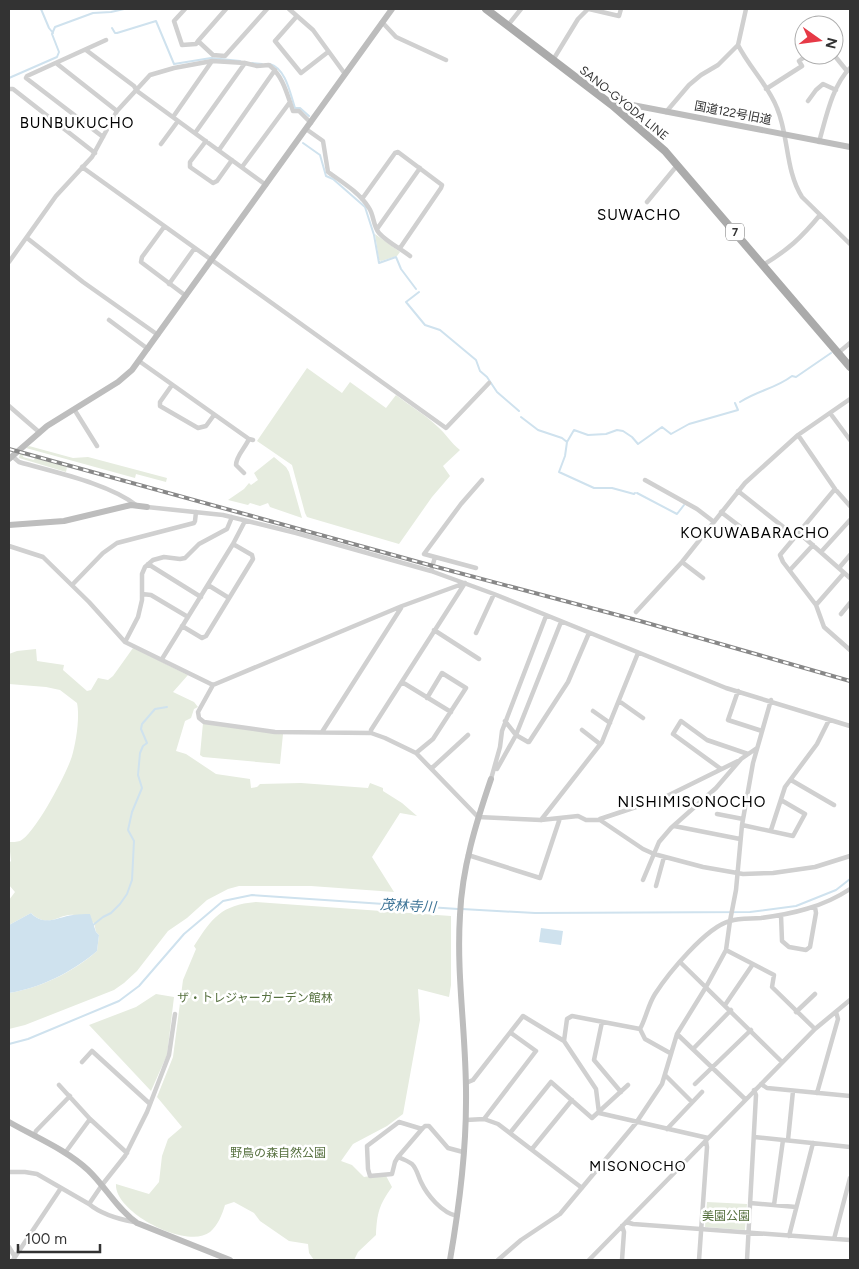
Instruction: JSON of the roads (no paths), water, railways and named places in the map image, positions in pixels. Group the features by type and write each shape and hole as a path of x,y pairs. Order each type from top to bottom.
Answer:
{"main road":[{"name":"SANO-GYODA LINE","path":"486,9 646,133 679,166 850,367"}],"street":[{"path":"185,9 174,22 182,45 196,44 226,9"},
{"path":"198,41 213,55 226,56 267,9"},
{"path":"289,9 313,30 345,74"},
{"path":"392,9 132,370 118,382 39,432 10,458 76,478 126,498 136,505 147,508 232,517 431,571 465,582 638,653 738,691 850,726"},
{"path":"508,25 521,9"},
{"path":"553,60 578,19 588,9 619,16 621,9"},
{"path":"666,112 701,75 718,65 738,46 746,9"},
{"path":"297,16 275,40 301,73 328,52"},
{"path":"382,22 396,38 446,60"},
{"path":"103,137 26,78 106,40"},
{"path":"738,46 776,106 785,135 795,185 802,197 850,244"},
{"path":"86,50 134,86 137,91 266,185"},
{"path":"9,262 56,196 95,153 117,112 150,75 174,68 212,61 245,63 257,66 269,64 282,80 293,111 299,111 311,123"},
{"path":"173,117 212,61"},
{"path":"56,63 117,112"},
{"path":"195,133 245,63"},
{"path":"766,89 801,65"},
{"path":"219,150 275,70"},
{"path":"819,142 836,90 849,70"},
{"path":"808,101 823,84 836,90"},
{"path":"10,89 13,89 95,153"},
{"path":"242,167 290,102"},
{"name":"国道122号旧道","path":"612,105 618,102 850,147"},
{"path":"160,144 178,121"},
{"path":"306,129 323,142 328,172 362,199 371,210 379,233 410,256"},
{"path":"206,141 190,162 190,168 213,183 217,181 232,160"},
{"path":"362,199 395,153 398,152 442,185 400,248"},
{"path":"647,202 675,168 679,166"},
{"path":"82,167 446,428 489,383"},
{"path":"377,229 420,168"},
{"path":"763,265 782,254 798,241 820,216"},
{"path":"164,227 140,259 142,264 186,296"},
{"path":"27,238 83,282 158,335"},
{"path":"169,284 194,249"},
{"path":"109,320 148,349"},
{"path":"838,353 850,343"},
{"path":"139,361 251,440 236,460 236,465 244,473"},
{"path":"172,385 160,402 160,406 198,428 206,426 214,415"},
{"path":"636,612 682,562 738,491 753,475 798,435 850,399"},
{"path":"9,406 39,432"},
{"path":"74,409 97,446"},
{"path":"830,413 850,440"},
{"path":"798,435 835,489 850,506"},
{"path":"476,568 424,554 461,504 482,480"},
{"path":"645,480 697,509 714,522"},
{"path":"835,489 780,555 783,562 816,605 824,627 850,650"},
{"path":"738,491 813,545 850,578"},
{"path":"9,525 64,521 136,505"},
{"path":"72,585 103,553 117,543 194,523 196,512"},
{"path":"721,512 742,528"},
{"path":"125,642 138,616 142,594 142,574 148,564 164,557 185,558 199,544 226,529 232,517"},
{"path":"821,552 850,520"},
{"path":"162,659 234,544 246,521"},
{"path":"182,626 202,638 206,636 253,559 252,555 234,544"},
{"path":"790,570 813,545"},
{"path":"9,546 43,557 125,642 213,685"},
{"path":"839,568 850,555"},
{"path":"431,571 435,556"},
{"path":"682,562 702,578"},
{"path":"148,564 200,597"},
{"path":"816,605 844,573"},
{"path":"465,582 402,606 213,685 198,712 199,718 204,722 275,732 371,733 416,753 478,817 541,820 578,816 586,820 600,820 643,849 654,854 703,867 737,873 773,873 815,867 850,856"},
{"path":"371,733 371,730 465,582"},
{"path":"208,585 230,598"},
{"path":"142,594 151,595 188,617"},
{"path":"476,633 494,594"},
{"path":"841,614 850,603"},
{"path":"322,732 402,606"},
{"path":"450,1260 454,1244 466,1120 466,1083 460,977 460,914 468,855 491,779 505,721 546,616"},
{"path":"491,779 516,735 561,622"},
{"path":"434,630 479,659"},
{"path":"505,721 516,735 529,742 568,682 589,633"},
{"path":"541,820 600,744 638,653"},
{"path":"416,753 433,739 466,688 442,673 427,698"},
{"path":"402,682 450,712"},
{"path":"738,691 728,720 762,731"},
{"path":"498,1260 521,1240 560,1214 636,1122 656,1094 665,1075 677,1034 726,950 736,890 743,822 758,748 771,700"},
{"path":"619,701 643,718"},
{"path":"593,711 610,723"},
{"path":"771,830 785,787 817,744 829,720"},
{"path":"721,769 674,734 681,722 707,740 748,754"},
{"path":"582,730 600,744"},
{"path":"432,768 468,735"},
{"path":"600,820 598,820 663,798 741,759 758,748"},
{"path":"643,880 659,842 716,788 741,759"},
{"path":"791,780 834,805"},
{"path":"717,814 793,836 804,814 781,800"},
{"path":"468,855 540,878 560,818"},
{"path":"674,826 740,839"},
{"path":"656,886 664,856"},
{"path":"670,1053 645,1040 640,1029 654,996 694,947 730,919 781,915 815,907 850,889"},
{"path":"781,915 782,941 789,947 806,950 810,947 816,913 815,907"},
{"path":"726,950 774,975 772,987 815,1029"},
{"path":"680,962 782,1062"},
{"path":"725,1005 753,964"},
{"path":"796,1012 815,994"},
{"path":"589,1260 815,1029 850,1000"},
{"path":"693,1048 731,1010"},
{"path":"817,1093 838,1018 836,1012"},
{"path":"89,1204 127,1153 147,1112 169,1055 174,1014"},
{"path":"466,1083 473,1080 523,1016 564,1041 596,1089 599,1113"},
{"path":"564,1041 567,1019 572,1016 640,1029"},
{"path":"602,1022 594,1060 621,1092"},
{"path":"695,1084 751,1030"},
{"path":"484,1119 536,1051 511,1033"},
{"path":"677,1034 746,1099"},
{"path":"82,1062 92,1051 149,1103"},
{"path":"665,1075 692,1102"},
{"path":"510,1133 551,1082 592,1118 628,1085"},
{"path":"761,1084 767,1088 850,1096"},
{"path":"59,1085 90,1119 127,1153"},
{"path":"747,1260 756,1095 754,1090"},
{"path":"774,1205 793,1091"},
{"path":"667,1129 702,1092"},
{"path":"34,1136 36,1131 70,1096"},
{"path":"532,1149 572,1100"},
{"path":"599,1113 707,1139"},
{"path":"65,1153 90,1119"},
{"path":"466,1120 484,1119 498,1124 582,1188"},
{"path":"9,1122 65,1153 87,1170 102,1185 116,1204 137,1223"},
{"path":"422,1129 399,1122 367,1146 370,1176 392,1174 398,1157 425,1126 429,1126 448,1148 463,1152"},
{"path":"754,1137 850,1147"},
{"path":"699,1260 708,1147 707,1139"},
{"path":"789,1236 813,1143"},
{"path":"398,1157 413,1165 427,1191 435,1201 449,1213 457,1216"},
{"path":"9,1172 32,1172 95,1209 137,1223 230,1260"},
{"path":"834,1239 850,1178"},
{"path":"14,1258 61,1188"},
{"path":"750,1203 796,1207"},
{"path":"626,1222 701,1230 850,1240"},
{"path":"622,1226 624,1232 622,1260"},
{"path":"454,1244 455,1260"},
{"path":"9,1246 14,1258"}],"water":[{"path":"31,913 41,920 90,914 96,932 99,935 97,951 77,966 56,978 21,991 9,993 9,925"},
{"path":"541,928 563,931 561,945 539,942"}],"waterway":[{"path":"41,9 53,33"},
{"path":"9,78 57,57 59,52 52,34 55,27 93,13 124,9"},
{"path":"112,28 117,33 156,21 174,64 211,58 240,61"},
{"path":"252,63 262,64"},
{"path":"270,64 284,76 295,108 300,108 309,116"},
{"path":"303,143 320,155 326,176 333,179 365,207 374,235 379,263 396,257 401,269 416,289"},
{"path":"419,292 406,302 425,325 440,330 476,360 480,371 487,377 497,392 519,411"},
{"path":"740,402 792,376 796,377 831,353"},
{"path":"567,442 574,430 588,435 606,434 617,430 623,431 638,444 662,427 671,434 689,424 738,410 735,403"},
{"path":"521,417 538,430 562,438 567,442 565,456 559,472 594,488 612,488 635,493"},
{"path":"637,493 677,514 684,505"},
{"path":"93,925 111,913 120,904 127,894 132,880 134,841 128,830 132,812 142,788 138,775 140,753 143,746 147,743 141,729 142,724 155,709 167,707"},
{"name":"茂林寺川","path":"462,909 535,913 750,912 796,906 836,890 850,879"},
{"name":"茂林寺川","path":"9,1044 28,1039 119,1001 139,986 184,934 223,901 252,895 458,909"}],"railway":[{"path":"9,449 640,621 850,681"}],"district":[{"name":"BUNBUKUCHO","path":"77,123"},
{"name":"SUWACHO","path":"639,215"},
{"name":"KOKUWABARACHO","path":"755,533"},
{"name":"NISHIMISONOCHO","path":"692,802"},
{"name":"MISONOCHO","path":"638,1166"}],"park label":[{"name":"ザ・トレジャーガーデン館林","path":"255,998"},
{"name":"野鳥の森自然公園","path":"278,1153"},
{"name":"美園公園","path":"726,1216"}]}
